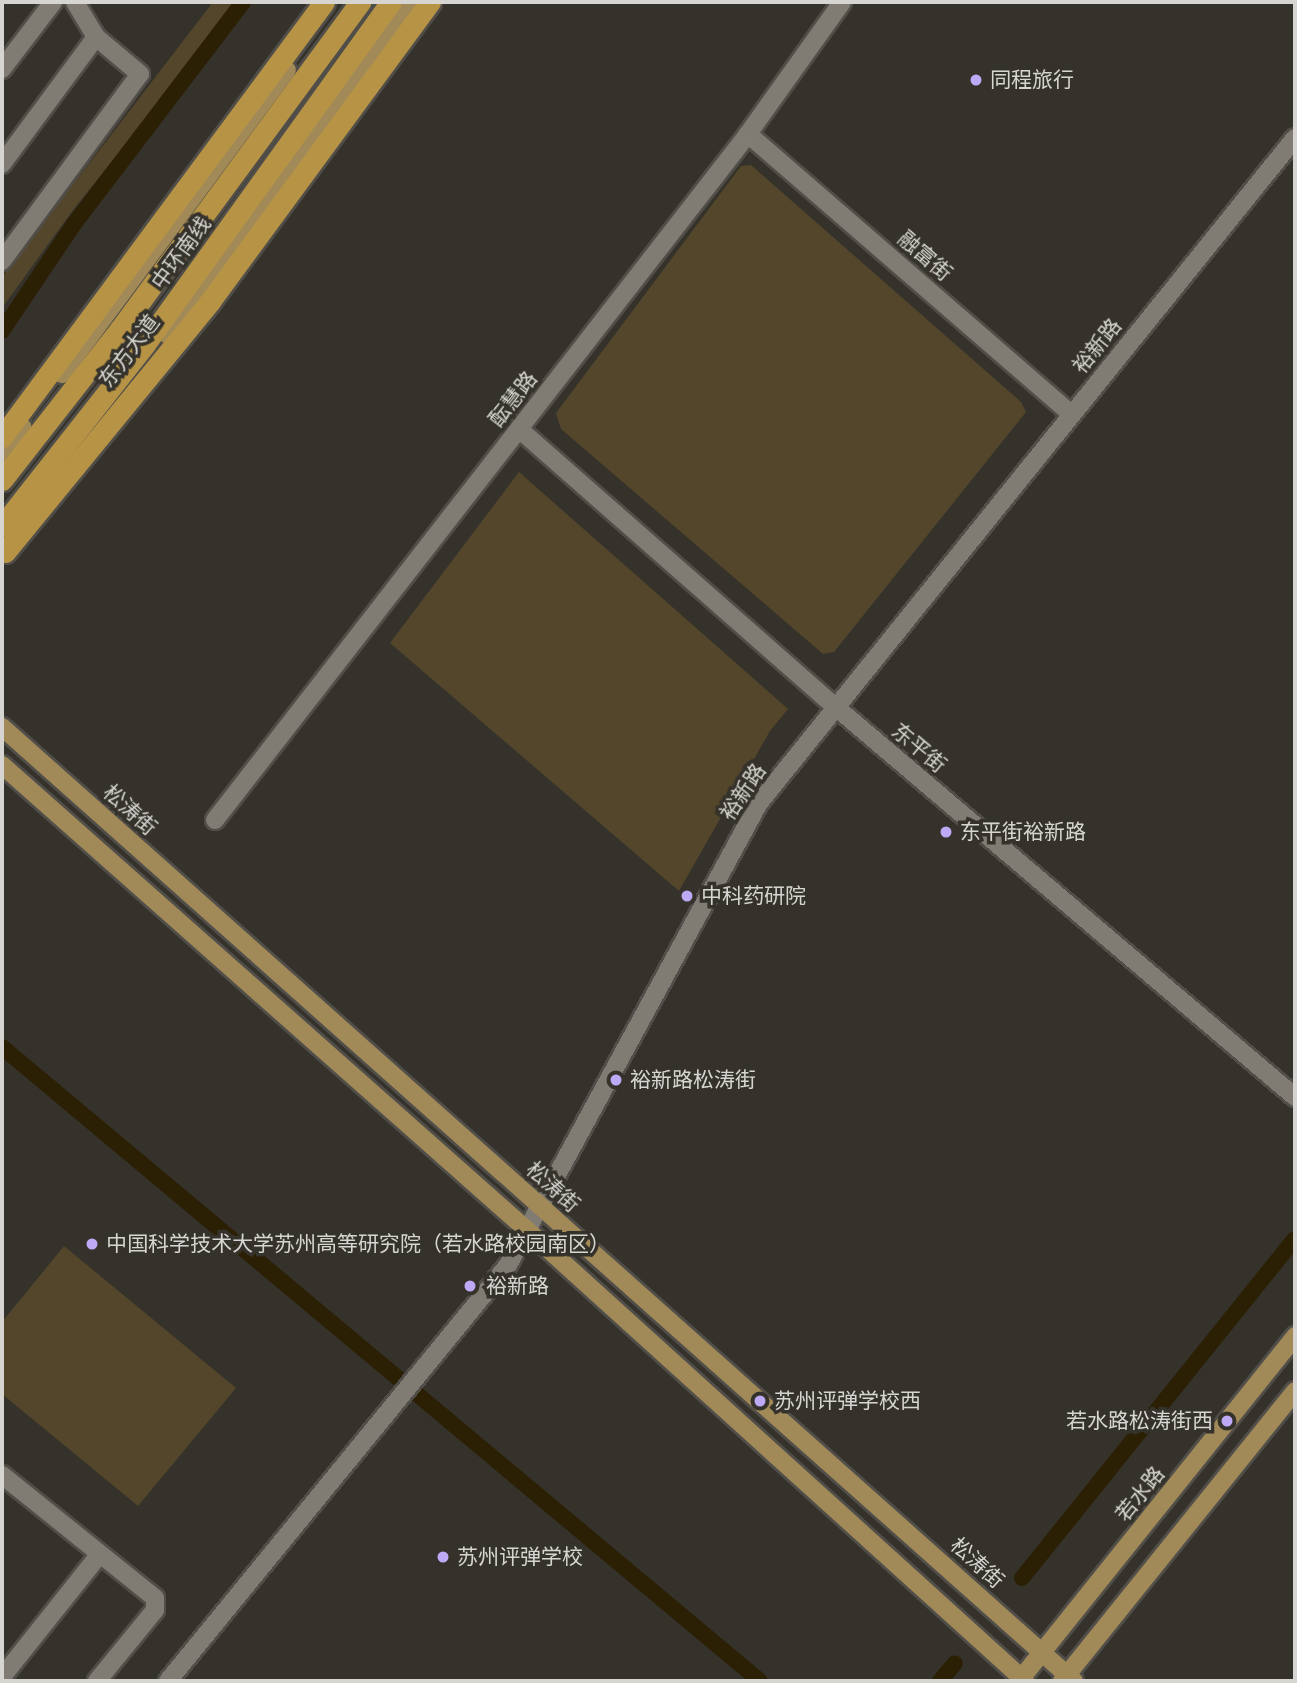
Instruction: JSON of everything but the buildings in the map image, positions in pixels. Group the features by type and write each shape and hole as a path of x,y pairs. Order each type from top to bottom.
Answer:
{"highway":[{"path":"2,437 17,411 118,281 324,2"},
{"name":"中环南线","path":"2,480 120,329 360,2"},
{"name":"中环南线","path":"2,526 145,344 391,2"},
{"path":"4,554 211,300 430,2"}],"main road":[{"name":"东方大道","path":"2,453 336,2"},
{"name":"东方大道","path":"4,554 242,240 413,2"},
{"name":"松涛街","path":"2,727 1043,1652 1068,1679"},
{"path":"2,765 527,1230 1022,1680"},
{"name":"若水路","path":"1022,1680 1295,1336"},
{"path":"1068,1679 1295,1391"}],"street":[{"path":"2,69 53,2"},
{"path":"2,261 139,74 96,37 75,2"},
{"name":"酝慧路","path":"215,820 748,134 842,2"},
{"path":"2,164 96,37"},
{"name":"融富街","path":"748,134 1071,414"},
{"name":"裕新路","path":"168,1681 508,1265 759,803 1295,138"},
{"name":"东平街","path":"519,429 837,708 1295,1097"},
{"path":"2,1475 155,1598 155,1609 97,1681"},
{"path":"2,1677 100,1554"}],"shaded area":[{"path":"213,2 239,2 73,210 2,308 2,277"},
{"path":"751,165 1021,402 1026,412 834,652 823,654 561,429 556,413 741,166"},
{"path":"519,472 788,709 770,731 679,891 390,643"},
{"path":"64,1246 236,1388 138,1506 2,1394 2,1322"}],"waterway":[{"path":"2,331 74,224 243,2"},
{"path":"2,1047 760,1681"},
{"path":"1022,1578 1295,1239"},
{"path":"940,1681 955,1663"}],"place":[{"name":"同程旅行","path":"976,80"},
{"name":"东平街裕新路","path":"946,832"},
{"name":"中科药研院","path":"687,896"},
{"name":"裕新路松涛街","path":"616,1080"},
{"name":"中国科学技术大学苏州高等研究院（若水路校园南区）","path":"92,1244"},
{"name":"裕新路","path":"470,1286"},
{"name":"苏州评弹学校西","path":"760,1401"},
{"name":"若水路松涛街西","path":"1227,1421"},
{"name":"苏州评弹学校","path":"443,1557"}]}
